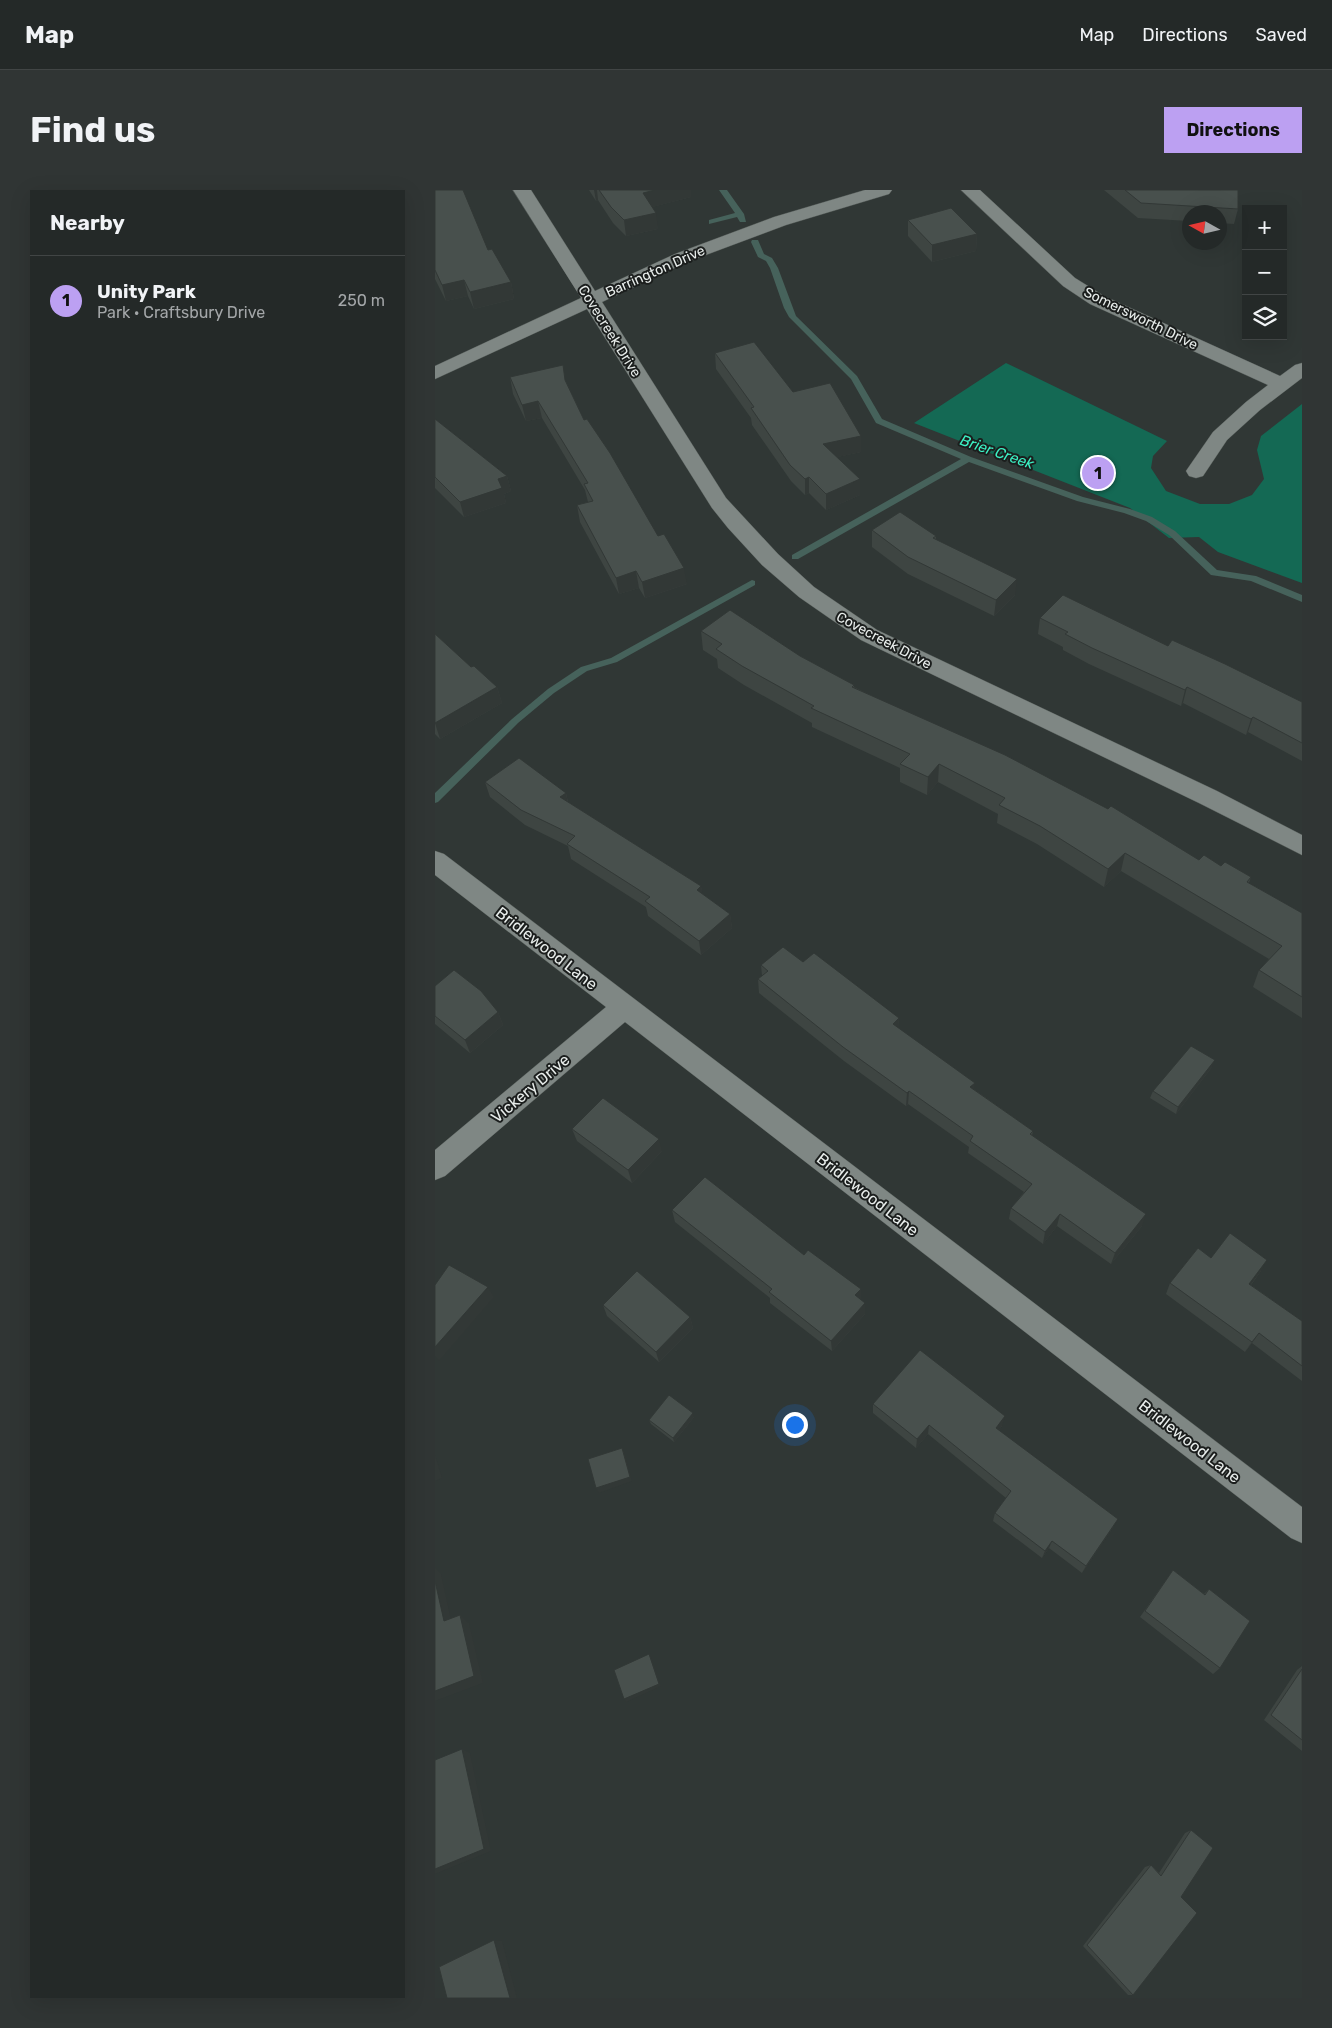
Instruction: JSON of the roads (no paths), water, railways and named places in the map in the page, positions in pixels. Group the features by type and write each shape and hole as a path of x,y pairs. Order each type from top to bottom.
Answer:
{"street":[{"name":"Covecreek Drive","path":"522,190 719,503 747,538 788,578 814,600 869,636 1199,793 1302,846"},
{"name":"Barrington Drive","path":"435,373 719,242 780,221 883,190"},
{"name":"Somersworth Drive","path":"970,190 992,213 1069,282 1090,295 1281,384"},
{"path":"1196,471 1220,436 1281,384 1302,369"},
{"name":"Bridlewood Lane","path":"435,861 1302,1527"},
{"name":"Vickery Drive","path":"435,1167 625,1007"}],"waterway":[{"name":"Brier Creek","path":"723,190 739,214"},
{"path":"712,222 739,214"},
{"name":"Brier Creek","path":"739,214 743,220"},
{"name":"Brier Creek","path":"755,242 761,255 769,260 774,268 793,317 854,378 879,421 968,459"},
{"path":"795,557 968,459"},
{"name":"Brier Creek","path":"968,459 1080,499 1127,511 1149,519 1172,533 1214,573 1253,578 1302,599"},
{"path":"435,799 515,721 551,691 584,669 614,660 752,583"}],"place":[{"name":"Unity Park","path":"1098,473"}]}
